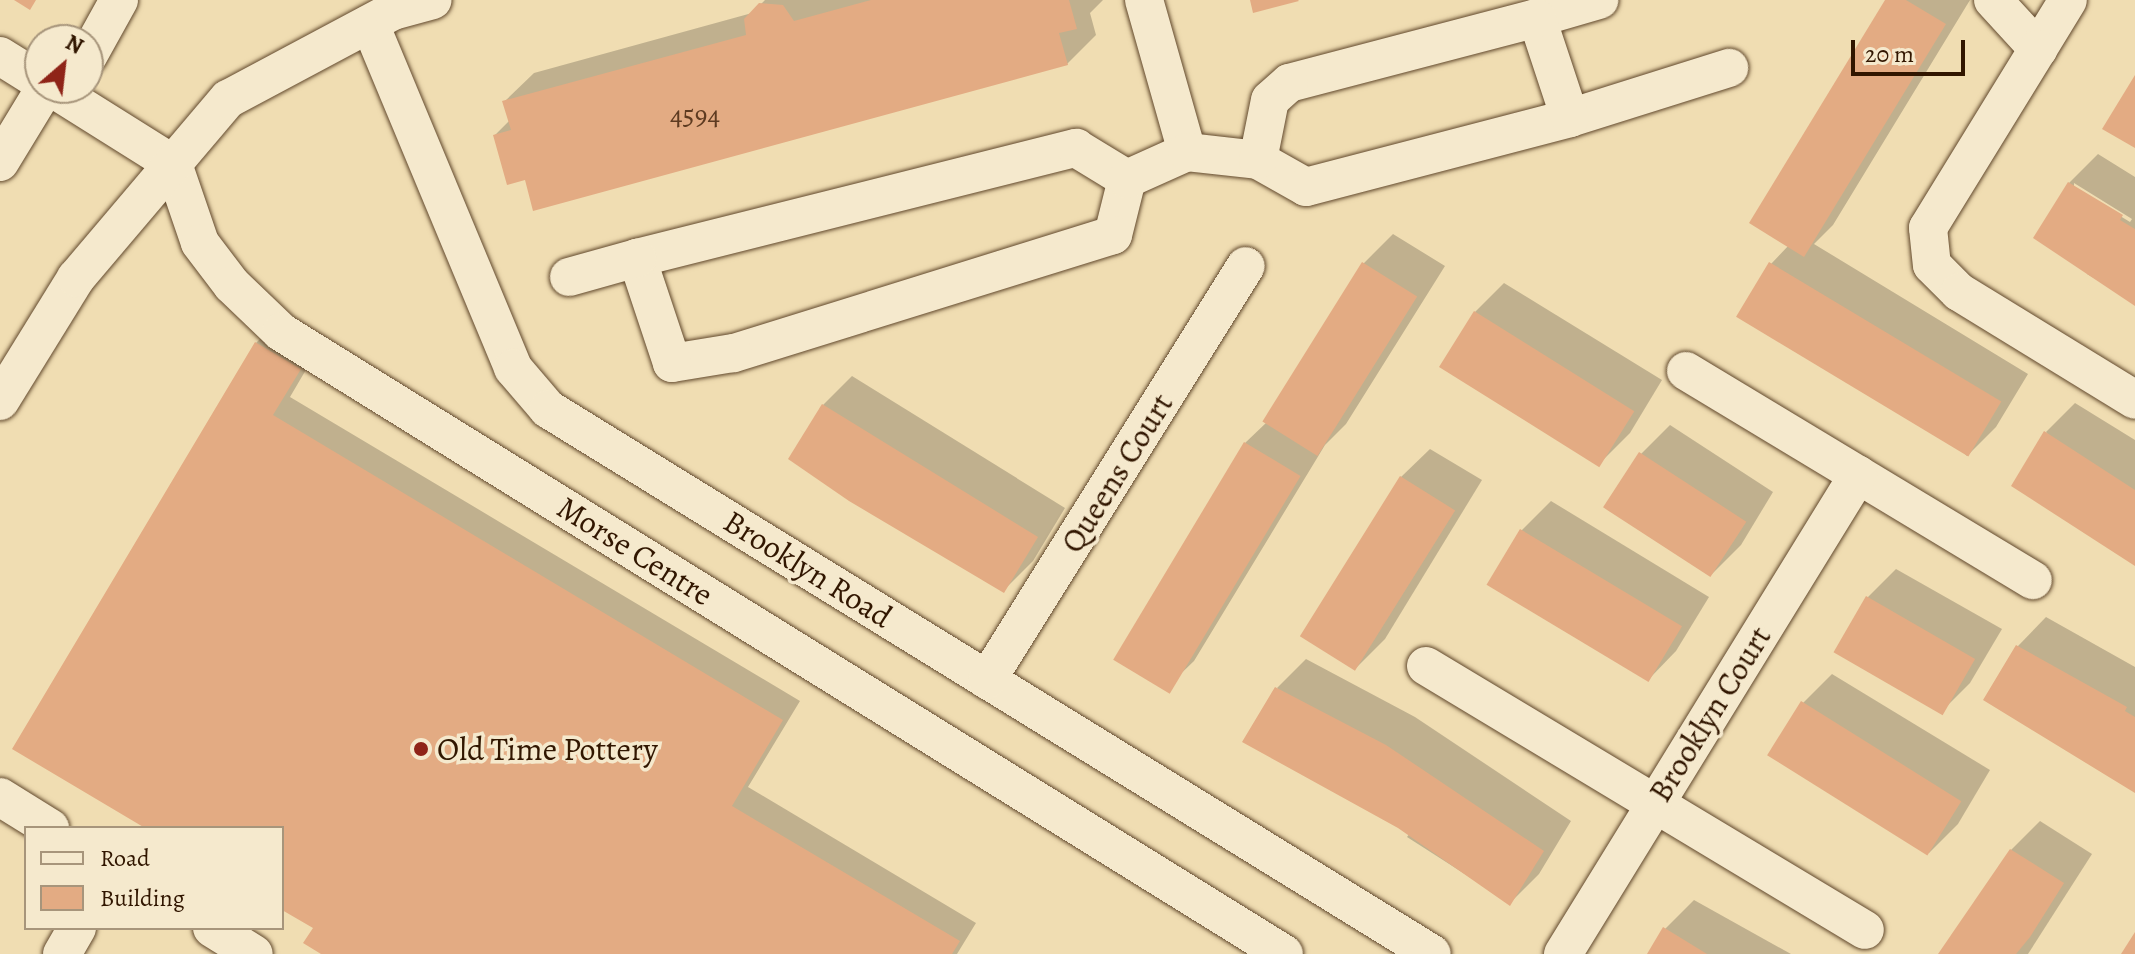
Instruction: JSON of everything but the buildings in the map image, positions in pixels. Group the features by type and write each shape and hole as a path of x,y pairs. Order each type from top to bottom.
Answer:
{"street":[{"path":"104,27 119,0"},
{"path":"1144,0 1187,152"},
{"path":"1258,160 1270,100 1289,83 1599,0"},
{"path":"1993,0 2038,49"},
{"path":"2068,0 1928,228 1932,265 1959,292 2135,400"},
{"path":"0,401 76,278 228,99 415,2"},
{"path":"1537,18 1570,118"},
{"name":"Brooklyn Road","path":"370,24 513,368 548,409 1432,954"},
{"path":"0,56 24,70"},
{"path":"1127,179 1187,152 1258,160 1306,187 1570,118 1729,68"},
{"path":"0,162 42,104"},
{"path":"79,104 173,164"},
{"path":"569,277 1076,148 1127,179"},
{"name":"Morse Centre","path":"173,164 200,243 232,285 281,332 1284,954"},
{"path":"637,258 672,363 733,353 1113,235 1127,179"},
{"name":"Queens Court","path":"987,680 1246,266"},
{"path":"1686,371 2033,580"},
{"name":"Brooklyn Court","path":"1563,954 1858,475"},
{"path":"1426,666 1865,930"},
{"path":"0,797 47,826"},
{"path":"62,954 76,930"},
{"path":"215,930 254,954"}],"place":[{"name":"Old Time Pottery","path":"421,749"}]}
